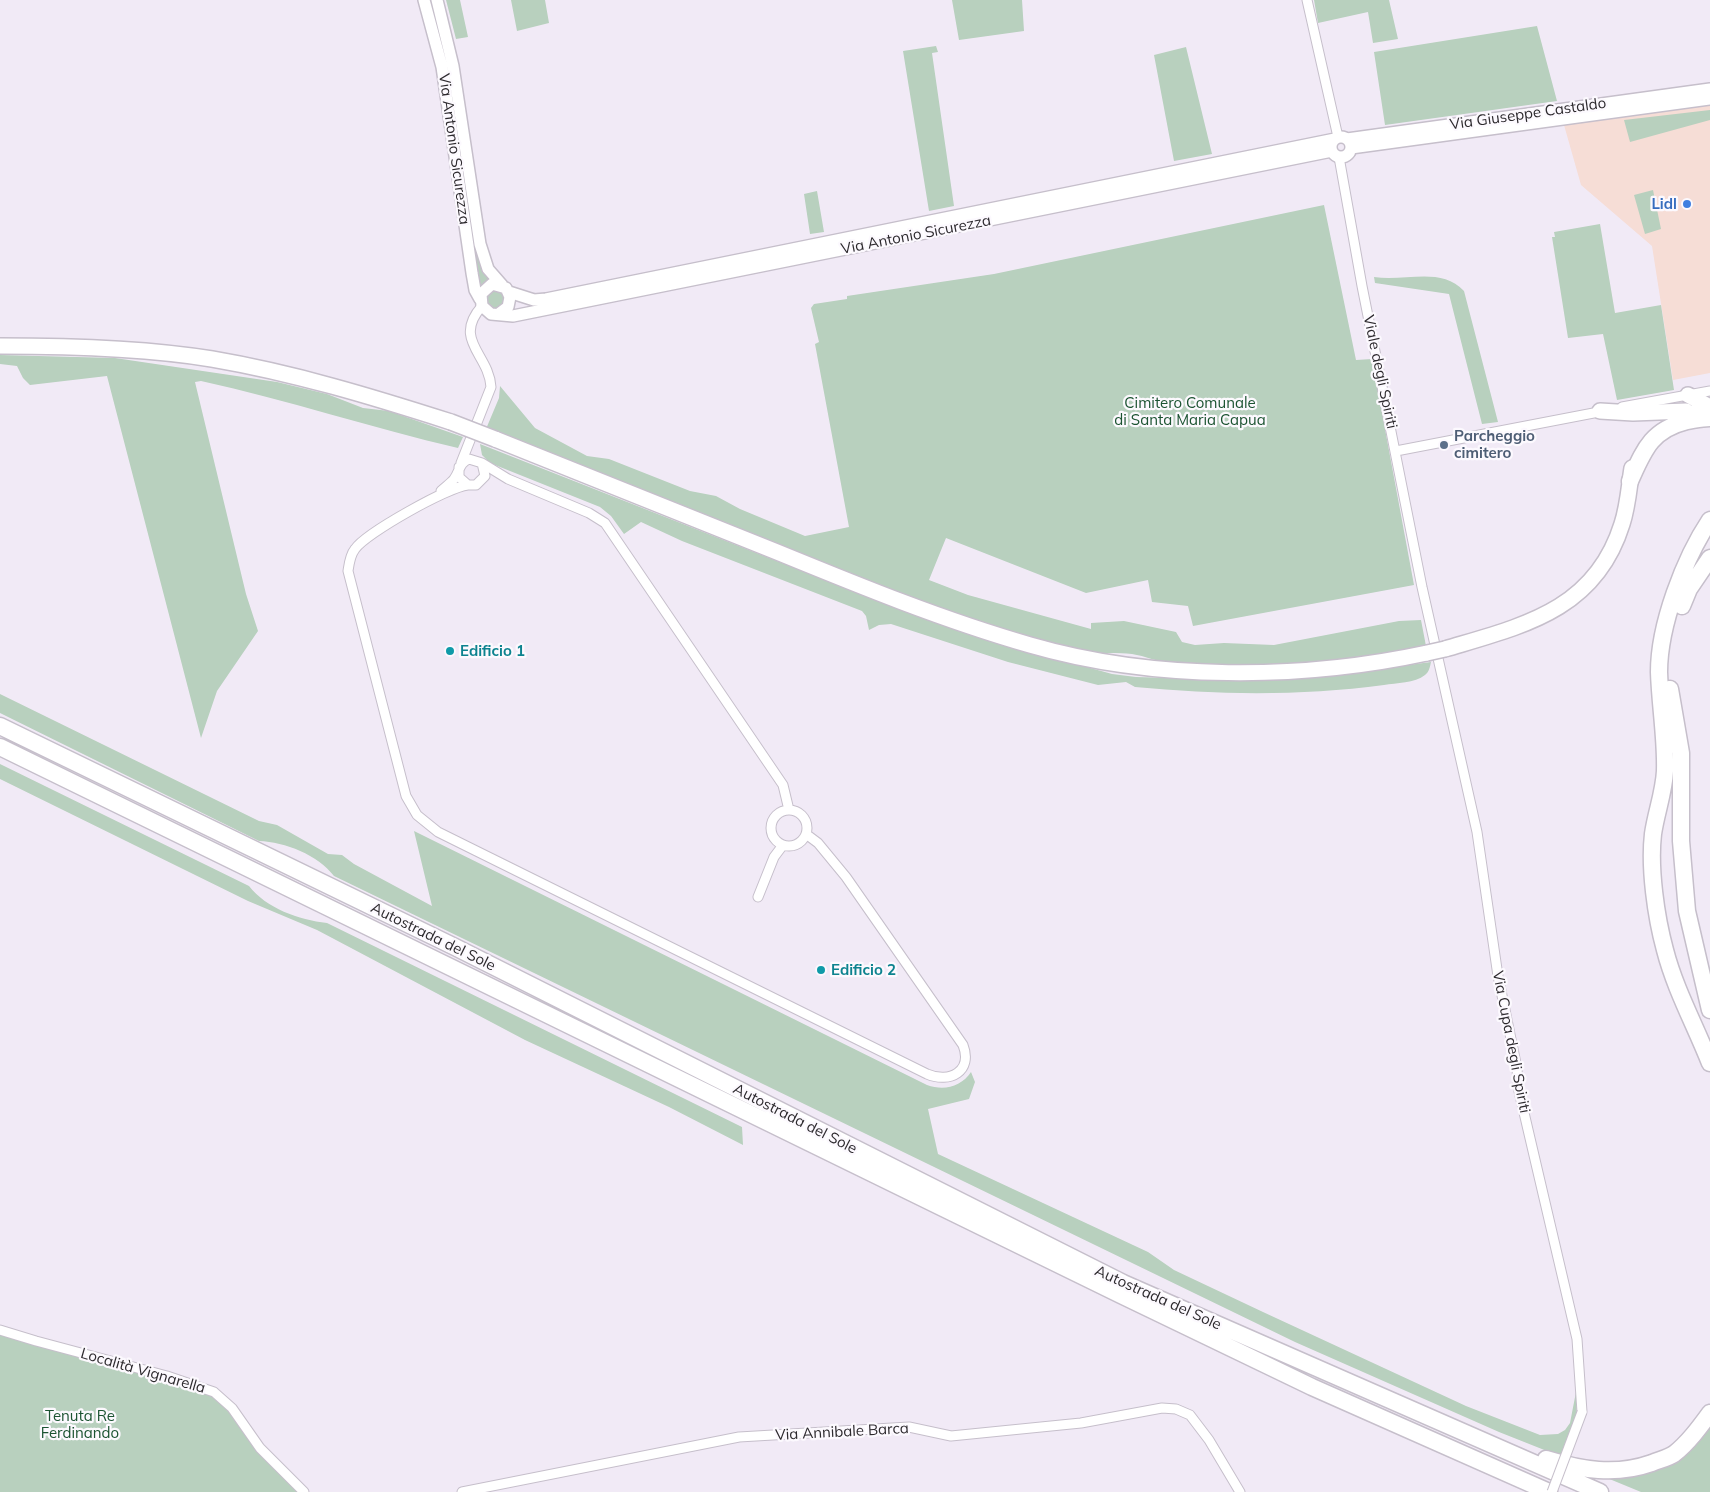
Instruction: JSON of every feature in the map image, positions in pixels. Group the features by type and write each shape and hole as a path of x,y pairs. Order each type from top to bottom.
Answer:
{"highway":[{"path":"0,346 66,346 211,359 302,378 368,395 451,422 495,439 891,598 1032,646 1092,659 1184,671 1289,672 1335,668 1445,649 1507,631 1541,618 1573,599 1595,578 1609,556 1622,523 1630,481 1646,448 1654,437 1666,428 1708,411"},
{"path":"1688,395 1708,411"},
{"path":"1600,411 1634,413 1708,411"},
{"path":"1710,520 1698,538 1664,625 1659,675 1665,772 1653,834 1651,860 1665,950 1678,987 1710,1063"},
{"path":"1710,558 1689,589 1677,618 1671,642 1669,674 1681,753 1681,841 1687,911 1710,1010"},
{"name":"Autostrada del Sole","path":"0,726 455,947 1123,1284 1600,1492"},
{"name":"Autostrada del Sole","path":"0,747 1312,1387 1546,1491"},
{"path":"1474,1437 1577,1468 1621,1471 1645,1466 1672,1455 1695,1434 1710,1413"}],"street":[{"name":"Via Antonio Sicurezza","path":"424,0 442,67 475,290 481,302 491,314 500,313 513,316 1335,154"},
{"name":"Via Antonio Sicurezza","path":"437,0 453,66 480,244 488,269 505,289 534,300 1343,141"},
{"path":"1307,0 1343,141 1348,153 1335,154 1331,144 1343,141"},
{"name":"Via Giuseppe Castaldo","path":"1343,141 1710,89"},
{"name":"Via Giuseppe Castaldo","path":"1343,141 1710,99"},
{"name":"Viale degli Spiriti","path":"1335,154 1422,587"},
{"path":"437,496 455,478 491,387 489,374 470,334 471,320 487,286 505,289 510,302 508,307 500,313"},
{"path":"1396,451 1710,391"},
{"path":"472,438 485,472 480,483"},
{"path":"468,485 459,477 460,465 469,458 480,462 508,479 589,513 605,524 783,785 789,810"},
{"path":"508,479 491,479 460,486 437,496 362,542 355,549 348,571 406,796 417,815 438,832 927,1074 942,1079 957,1074 965,1058 963,1045 846,877 818,843 806,834"},
{"name":"Via Cupa degli Spiriti","path":"1422,587 1477,832 1498,976 1517,1068 1518,1087 1577,1339 1582,1412 1546,1491"},
{"path":"758,896 774,857 783,845 799,843 806,834 807,828 804,818 795,810 778,814 771,825 774,837 783,845"},
{"name":"Località Vignarella","path":"0,1330 167,1376 214,1392 232,1408 260,1448 304,1492"},
{"name":"Via Annibale Barca","path":"462,1492 739,1437 909,1427 951,1436 1063,1426 1162,1408 1176,1409 1190,1415 1209,1440 1240,1492"}],"shaded area":[{"path":"1710,105 1710,373 1673,380 1652,246 1581,185 1564,125"}],"green space":[{"path":"446,0 460,0 468,37 456,39"},
{"path":"511,0 545,0 549,23 517,31"},
{"path":"952,0 1022,0 1024,31 959,40"},
{"path":"1314,0 1389,0 1398,39 1373,43 1368,12 1318,23"},
{"path":"1537,26 1557,101 1385,125 1374,52"},
{"path":"936,46 938,52 932,53 954,206 929,211 903,51"},
{"path":"1186,47 1212,154 1174,161 1154,55"},
{"path":"1710,110 1710,120 1630,142 1624,120"},
{"path":"1653,190 1661,229 1645,234 1634,195"},
{"path":"817,191 824,232 810,234 804,194"},
{"name":"Cimitero Comunale di Santa Maria Capua","path":"1324,205 1356,360 1372,359 1414,585 1193,626 1188,606 1152,602 1148,580 1086,593 946,538 929,580 968,595 1091,629 1091,623 1124,621 1176,632 1182,642 1195,645 1224,643 1274,645 1399,621 1421,620 1426,646 1363,657 1299,664 1203,666 1166,662 1132,654 1088,652 1051,644 979,623 908,597 486,429 499,398 500,386 535,428 587,456 609,459 690,491 716,496 740,509 805,536 849,527 815,344 819,342 811,308 814,304 847,299 847,296 994,274"},
{"path":"1600,224 1615,313 1661,305 1674,390 1617,400 1603,334 1568,338 1552,237 1555,237 1554,232"},
{"path":"475,253 490,281 483,284 479,290"},
{"path":"1374,277 1434,277 1455,283 1464,291 1498,422 1482,424 1449,294 1375,283"},
{"path":"495,289 502,292 505,299 502,306 495,309 488,306 485,299 488,292"},
{"path":"0,355 115,358 277,382 327,394 363,408 389,411 463,437 458,448 298,405 201,381 195,382 246,594 258,631 217,691 201,738 107,376 30,385 23,378 17,366 0,364"},
{"path":"480,444 909,613 968,634 1112,674 1136,677 1240,680 1310,678 1431,662 1428,671 1421,678 1400,683 1353,689 1291,693 1229,693 1135,687 1126,682 1098,685 1008,662 891,624 879,625 869,630 866,616 862,611 682,541 641,522 624,534 611,516 600,507 490,463 482,455"},
{"path":"0,694 259,821 277,825 328,854 342,855 354,864 432,906 414,831 927,1085 940,1088 952,1086 962,1081 971,1072 975,1082 969,1099 928,1109 938,1154 1148,1252 1174,1270 1263,1312 1466,1406 1540,1435 1558,1434 1565,1430 1570,1423 1576,1392 1577,1419 1562,1457 1499,1432 1295,1342 334,876 319,862 300,851 279,844 259,841 0,713"},
{"path":"0,764 249,886 264,901 284,912 305,919 327,923 742,1127 743,1145 669,1107 525,1040 317,930 248,901 0,779"},
{"name":"Tenuta Re Ferdinando","path":"0,1334 206,1392 222,1401 252,1444 297,1492 0,1492"},
{"path":"1710,1426 1710,1492 1641,1492 1607,1478 1637,1475 1665,1465 1690,1448"}],"place":[{"name":"Lidl","path":"1687,204"},
{"name":"Parcheggio cimitero","path":"1444,445"},
{"name":"Edificio 1","path":"450,651"},
{"name":"Edificio 2","path":"821,970"}]}
